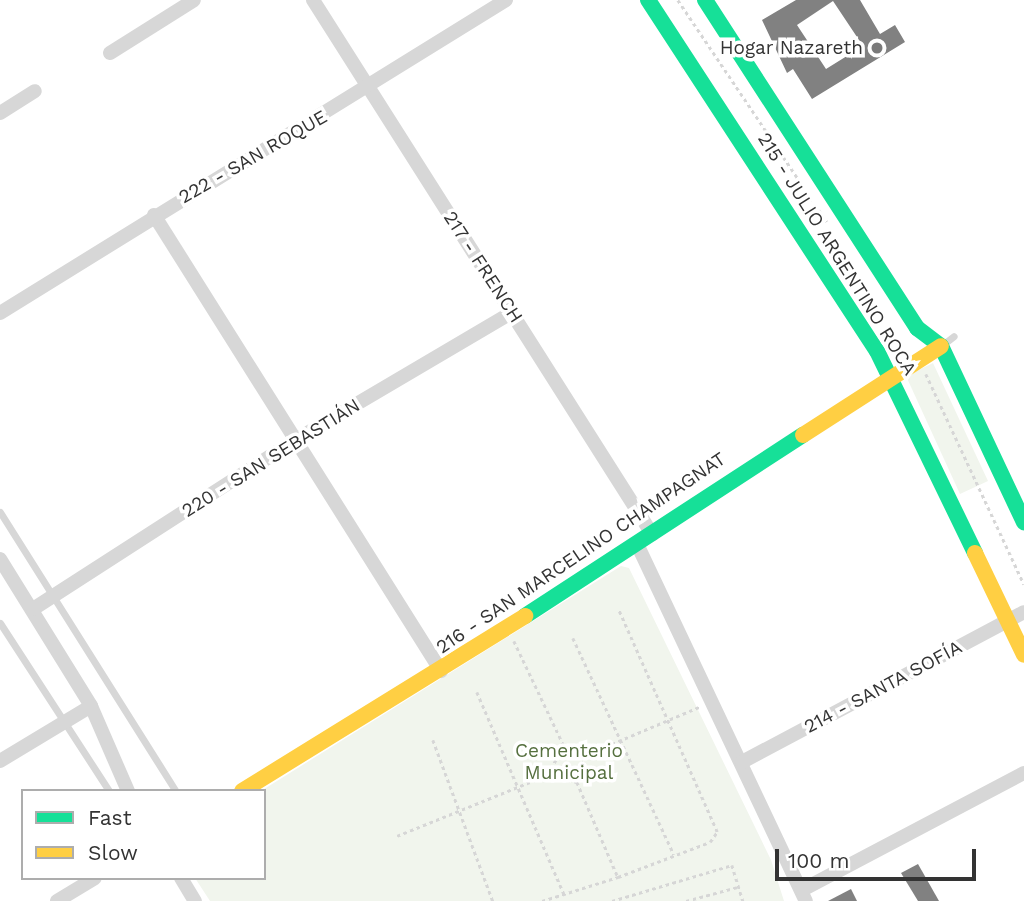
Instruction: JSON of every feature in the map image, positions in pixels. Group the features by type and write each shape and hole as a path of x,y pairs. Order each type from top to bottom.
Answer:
{"street":[{"path":"110,53 194,0"},
{"name":"217 - FRENCH","path":"313,0 652,534"},
{"name":"222 - SAN ROQUE","path":"0,313 154,215 369,90 506,0"},
{"name":"215 - JULIO ARGENTINO ROCA","path":"648,0 890,375 1024,655"},
{"name":"215 - JULIO ARGENTINO ROCA","path":"705,0 917,328 941,346 1024,522"},
{"path":"0,113 35,91"},
{"path":"154,215 292,442 441,671"},
{"name":"220 - SAN SEBASTIÁN","path":"33,610 292,442 513,312"},
{"name":"216 - SAN MARCELINO CHAMPAGNAT","path":"245,789 441,671 890,375 941,346"},
{"path":"637,544 804,896 1024,773"},
{"path":"2,566 33,610 91,706 127,789"},
{"name":"214 - SANTA SOFÍA","path":"742,762 1024,612"},
{"path":"0,761 91,706"},
{"path":"57,901 91,880"},
{"path":"182,880 195,901"}],"lane":[{"path":"941,346 954,336"},
{"path":"0,512 56,594 175,789"},
{"path":"0,623 108,789"}],"path":[{"path":"678,0 835,234"},
{"path":"919,359 1024,583"},
{"path":"542,901 618,877 710,842 718,832 618,610"},
{"path":"507,626 564,746 586,755 713,701"},
{"path":"573,638 618,741 674,855"},
{"path":"477,692 564,894"},
{"path":"433,740 493,901"},
{"path":"397,836 547,775 564,746"},
{"path":"586,755 577,782 618,877"},
{"path":"547,775 577,782"},
{"path":"612,901 732,865 743,901"},
{"path":"686,901 738,887"}],"green space":[{"path":"933,363 988,481 960,494 906,376"},
{"name":"Cementerio Municipal","path":"621,566 629,568 771,860 784,901 210,901 196,880 266,880 264,789"}],"building":[{"name":"Hogar Nazareth","path":"796,0 860,0 880,34 895,25 905,42 812,99 793,69 787,73 762,20","holes":["833,1 863,46 826,69 797,25"]},
{"path":"918,864 939,901 918,901 901,873"},
{"path":"851,889 857,901 828,901"}],"traffic: fast":[{"path":"648,0 877,351 975,553"},
{"path":"705,0 917,328 941,346 1024,522"},
{"path":"525,616 803,435"}],"traffic: slow":[{"path":"803,435 941,346"},
{"path":"975,553 1024,655"},
{"path":"245,789 525,616"}],"place":[{"name":"Hogar Nazareth","path":"877,48"}]}
